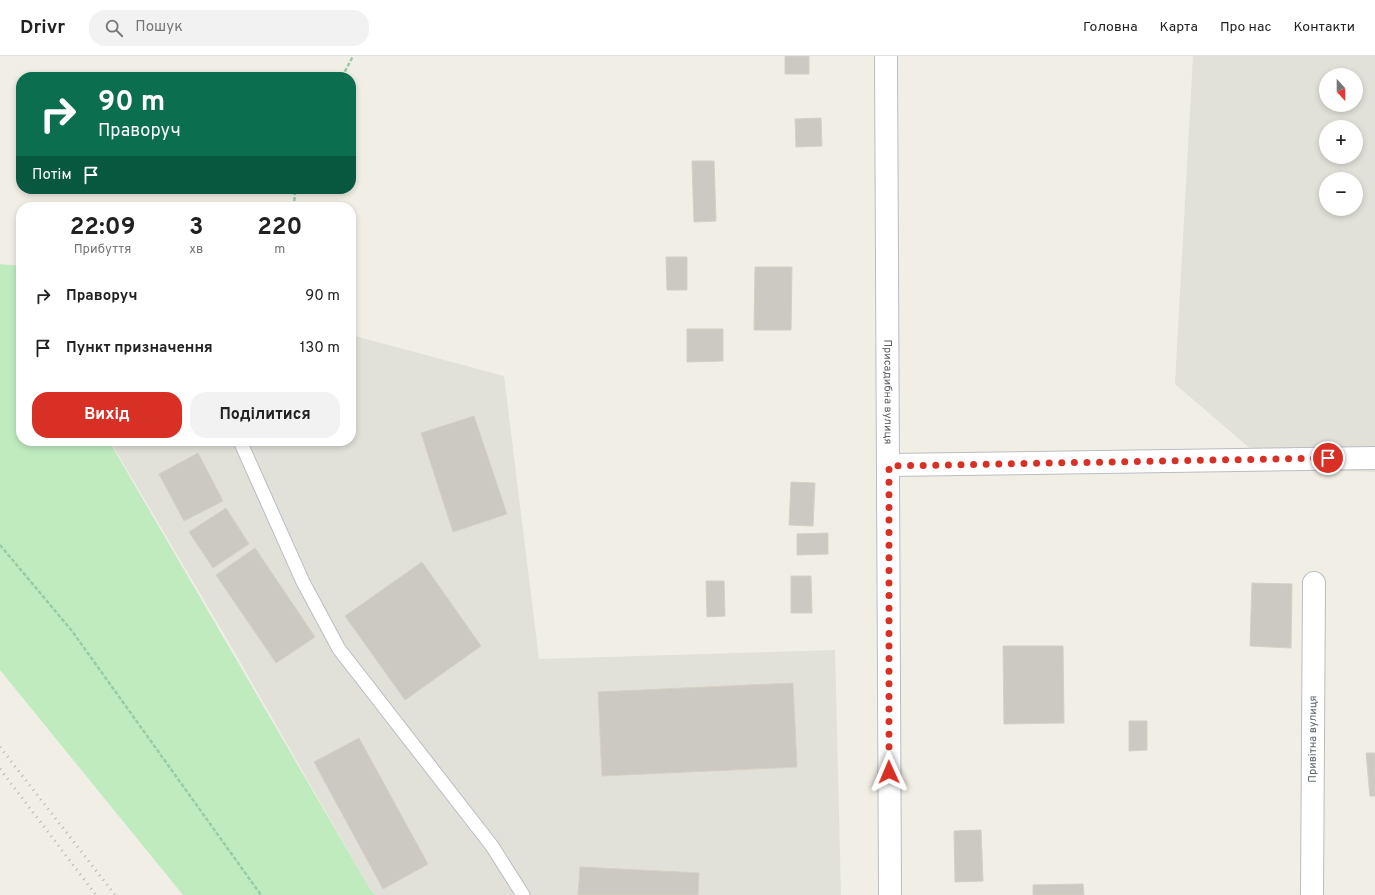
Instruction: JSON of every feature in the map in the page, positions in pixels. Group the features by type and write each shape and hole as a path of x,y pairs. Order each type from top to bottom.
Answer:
{"street":[{"name":"Присадибна вулиця","path":"886,56 890,895"},
{"path":"889,466 1375,458"},
{"name":"Привітна вулиця","path":"1312,895 1314,583"}],"lane":[{"path":"242,446 302,582 339,649 492,846 522,895"}],"path":[{"path":"345,72 353,56"},
{"path":"0,545 72,631 261,895"}],"shaded area":[{"path":"1193,56 1375,56 1375,472 1273,468 1175,384"},
{"path":"356,336 504,376 539,659 835,650 841,895 376,895 370,889 227,639 113,446 356,446"}],"green space":[{"path":"0,264 16,266 16,446 112,446 370,889 376,895 183,895 0,670"}],"building":[{"path":"785,56 809,56 809,74 785,74"},
{"path":"821,118 822,146 796,147 795,119"},
{"path":"692,161 714,161 716,221 694,222"},
{"path":"666,257 687,257 687,290 667,290"},
{"path":"755,267 792,267 791,330 754,330"},
{"path":"687,329 723,329 723,361 687,362"},
{"path":"474,416 507,514 453,532 421,433"},
{"path":"198,453 223,501 184,521 159,474"},
{"path":"791,482 815,483 813,526 789,525"},
{"path":"226,508 249,544 213,568 189,532"},
{"path":"828,533 828,554 797,555 797,534"},
{"path":"255,548 315,637 276,663 216,575"},
{"path":"422,562 481,646 405,700 345,616"},
{"path":"791,576 811,576 812,613 791,613"},
{"path":"706,581 724,581 725,616 707,617"},
{"path":"1252,583 1292,584 1291,648 1250,646"},
{"path":"1003,646 1063,646 1064,723 1004,724"},
{"path":"793,683 797,767 602,776 598,692"},
{"path":"1129,721 1147,721 1147,750 1129,751"},
{"path":"359,738 428,864 383,889 314,762"},
{"path":"1366,753 1375,753 1375,796 1370,796"},
{"path":"981,830 983,881 955,882 954,831"},
{"path":"580,867 699,873 698,895 578,895"},
{"path":"1083,884 1084,895 1033,895 1033,885"}],"railway":[{"path":"0,747 115,895"},
{"path":"0,769 96,895"}],"route":[{"path":"889,772 889,466 1328,458"}]}
